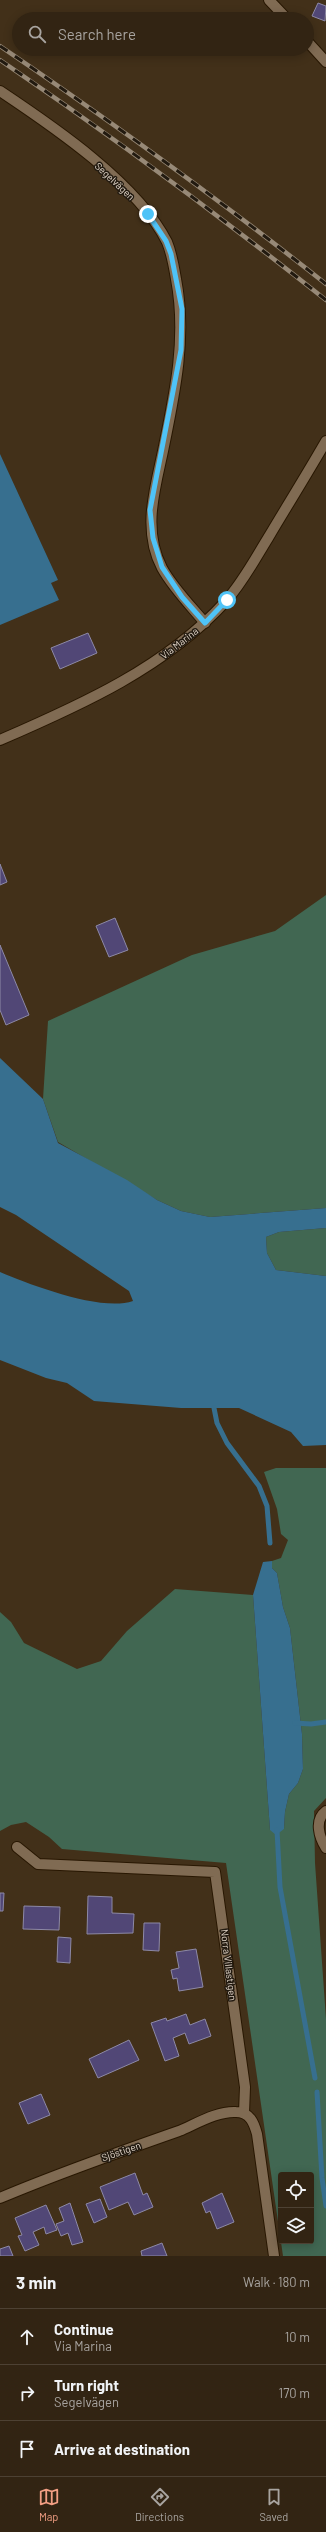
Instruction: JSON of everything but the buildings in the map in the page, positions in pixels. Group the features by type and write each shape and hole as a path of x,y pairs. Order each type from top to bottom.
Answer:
{"street":[{"path":"269,0 280,12"},
{"path":"314,49 326,62"},
{"name":"Segelvägen","path":"0,91 78,147 127,190 166,241 171,254 182,309 181,350 150,510 153,538 162,567 182,597 205,623"},
{"name":"Via Marina","path":"0,740 121,681 168,654 205,623 227,600 246,573 326,441"},
{"path":"326,1811 320,1818 319,1826 321,1842 326,1848"},
{"name":"Norra Villastigen","path":"17,1847 38,1864 215,1872 245,2087 244,2113"},
{"name":"Sjöstigen","path":"0,2198 113,2153 214,2117 236,2112 244,2113"},
{"path":"244,2113 254,2123 257,2134 274,2256"}],"green space":[{"path":"326,895 326,1208 210,1217 181,1211 157,1200 58,1142 43,1099 48,1021 192,955 275,931"},
{"path":"326,1228 326,1276 276,1270 267,1253 266,1237 279,1232"},
{"path":"276,1468 326,1468 326,1798 314,1811 315,1863 326,2019 326,2256 283,2256 281,2244 314,2244 314,2172 278,2172 278,2222 226,1863 62,1849 49,1837 26,1822 11,1825 0,1831 0,1612 11,1622 24,1643 77,1669 101,1661 127,1631 175,1589 253,1595 270,1830 284,1829 285,1812 289,1794 298,1783 303,1769 302,1734 290,1628 283,1607 277,1573 272,1568 272,1561 281,1558 288,1540 281,1534 277,1509 264,1472"}],"water":[{"path":"0,454 58,580 51,583 59,600 0,625"},
{"path":"0,1058 43,1099 58,1143 127,1180 157,1200 181,1211 210,1217 326,1208 326,1228 279,1232 266,1237 267,1253 276,1270 326,1276 326,1445 303,1446 291,1432 239,1408 181,1408 94,1401 67,1383 46,1378 0,1360 0,1272 29,1284 66,1296 103,1303 133,1301 129,1291 16,1215 0,1207"},
{"path":"272,1561 272,1568 277,1573 283,1607 290,1628 302,1734 303,1769 298,1783 289,1794 285,1812 284,1829 276,1835 270,1830 253,1595 263,1562"}],"waterway":[{"path":"214,1408 217,1423 227,1443 259,1486 267,1506 270,1543"},
{"path":"295,1723 311,1724 326,1722"},
{"path":"277,1830 280,1887 315,2078"},
{"path":"317,2092 322,2178 326,2206"}],"railway":[{"path":"0,46 12,54"},
{"path":"15,56 165,162 326,284"},
{"path":"0,60 165,177 326,300"}],"route":[{"path":"148,214 166,241 171,254 182,309 181,350 169,420 150,510 153,538 162,567 182,597 205,623 227,600"}]}
